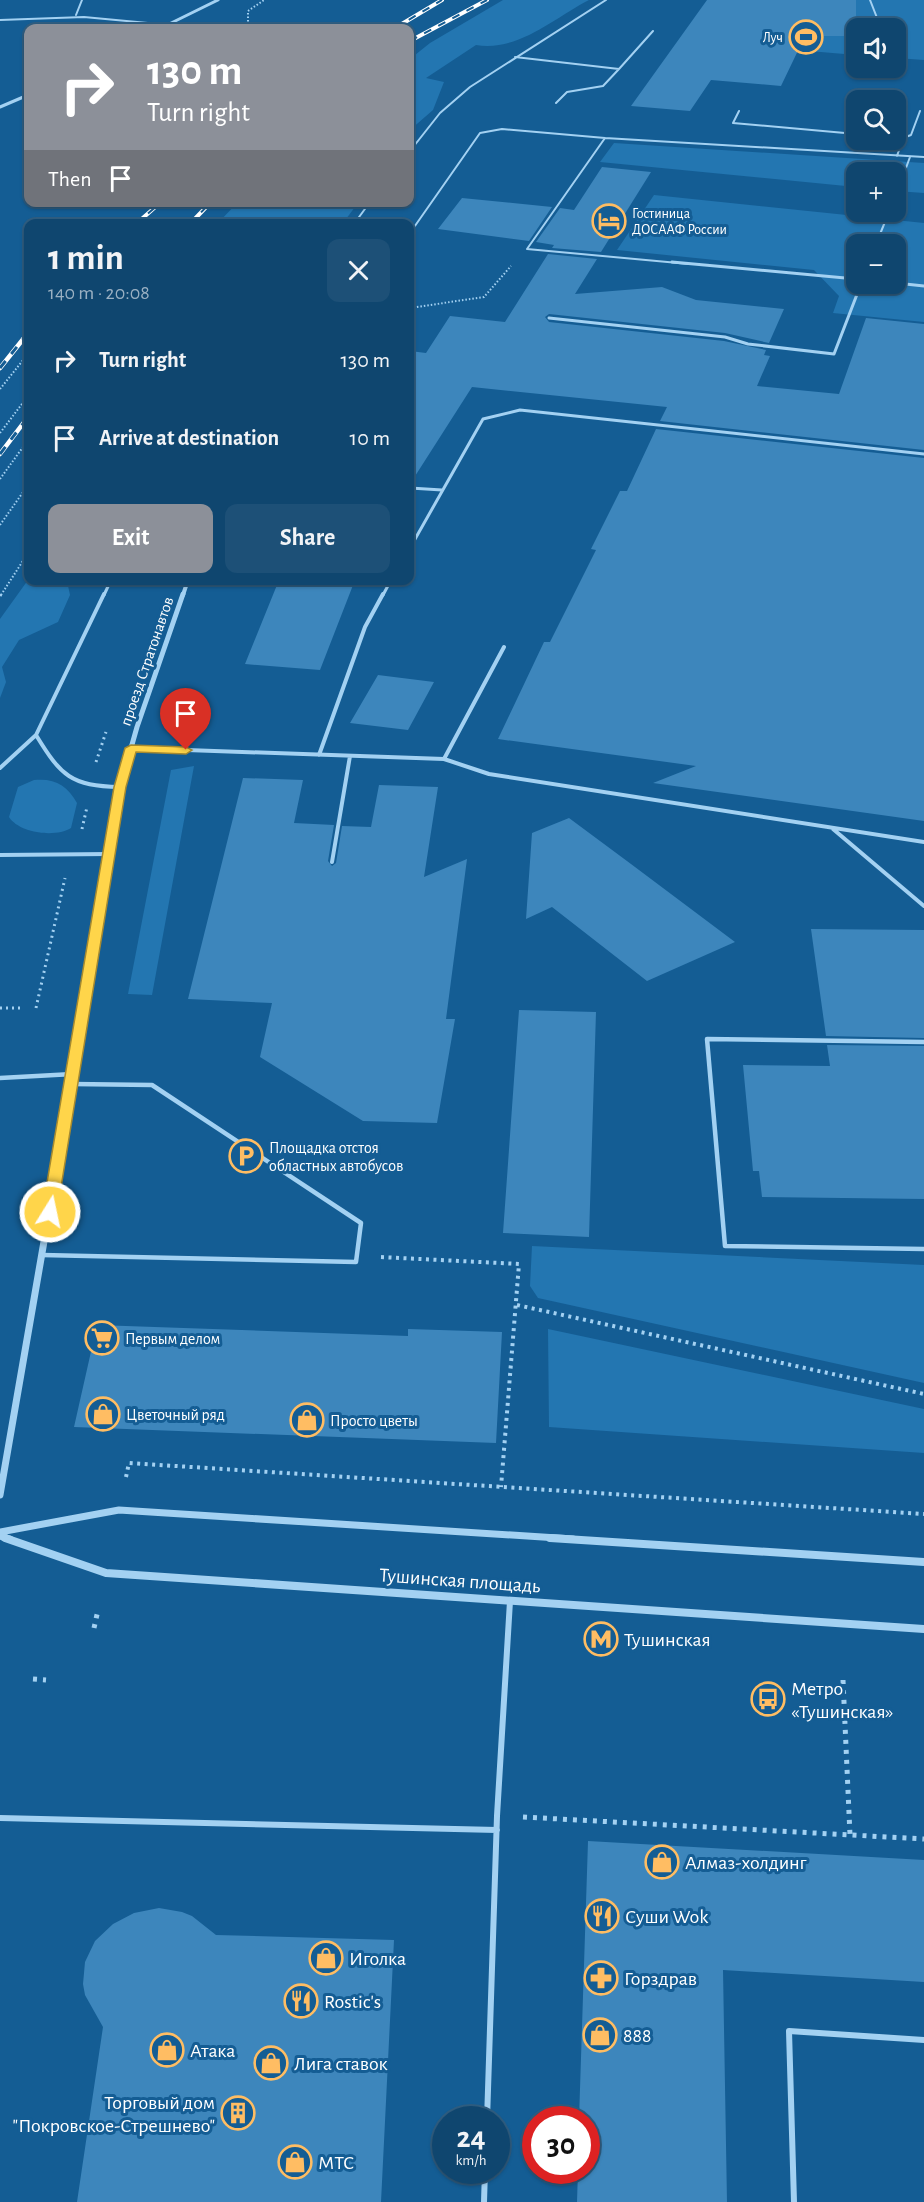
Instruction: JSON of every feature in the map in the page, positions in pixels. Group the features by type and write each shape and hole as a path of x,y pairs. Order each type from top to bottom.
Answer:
{"street":[{"path":"169,24 218,0"},
{"path":"0,107 24,97"},
{"name":"проезд Стратонавтов","path":"0,1496 72,1084 120,787 186,585"},
{"name":"Тушинская площадь","path":"0,1534 119,1510 924,1562"},
{"name":"Тушинская площадь","path":"0,1534 106,1573 924,1629"}],"lane":[{"path":"76,15 82,0"},
{"path":"414,147 440,113 470,87 606,0"},
{"path":"870,0 877,18"},
{"path":"0,20 76,15 133,18 169,24"},
{"path":"556,103 567,92 603,86 653,31"},
{"path":"515,57 619,69"},
{"path":"739,111 733,123 846,133"},
{"path":"906,137 912,135 920,111"},
{"path":"414,227 480,133 502,129 605,138 924,157"},
{"path":"526,249 605,138"},
{"path":"897,156 899,150"},
{"path":"906,168 910,157"},
{"path":"526,249 846,278"},
{"path":"906,284 924,286"},
{"path":"549,318 725,337 748,344 834,354 857,294"},
{"path":"414,541 483,419 520,410 924,454"},
{"path":"414,488 442,490"},
{"path":"0,768 36,735 109,585"},
{"path":"319,755 365,627 388,585"},
{"path":"444,759 504,647"},
{"path":"36,735 58,772 86,787 120,787"},
{"path":"131,748 444,759 489,774 924,842"},
{"path":"332,862 350,756"},
{"path":"831,827 924,906"},
{"path":"0,855 110,854"},
{"path":"924,1042 707,1039 725,1246 924,1249"},
{"path":"0,1078 73,1074"},
{"path":"42,1255 356,1262 361,1223 152,1085 72,1084"},
{"path":"487,2106 497,1816 510,1600"},
{"path":"0,1818 497,1830"},
{"path":"794,2202 789,2031 924,2040"},
{"path":"484,2202 485,2184"}],"path":[{"path":"248,24 248,11 264,0"},
{"path":"414,307 484,297 526,249"},
{"path":"0,389 24,359"},
{"path":"0,433 24,401"},
{"path":"0,479 24,446"},
{"path":"0,525 24,491"},
{"path":"0,596 24,559"},
{"path":"0,1008 21,1008"},
{"path":"357,1256 519,1264 501,1487"},
{"path":"516,1305 924,1394"},
{"path":"126,1477 129,1463 924,1514"},
{"path":"94,1628 98,1610"},
{"path":"33,1680 46,1680"},
{"path":"843,1680 850,1835"},
{"path":"497,1816 924,1839"}],"shaded area":[{"path":"503,0 589,0 521,39 491,46 476,45 426,78 444,82 433,110 414,127 414,56 430,43"},
{"name":"Луч","path":"762,0 924,0 924,60 906,59 906,18 846,18 846,54 751,46"},
{"path":"614,143 924,163 924,193 906,192 906,162 846,162 846,186 600,162"},
{"path":"654,195 846,215 846,222 924,223 924,322 833,313 839,296 814,270 617,250"},
{"path":"233,207 355,207 346,219 222,219"},
{"path":"24,585 68,585 70,595 58,622 19,640 2,667 6,682 0,698 0,619"},
{"path":"194,766 152,995 128,994 171,770"},
{"path":"34,780 48,780 60,784 73,797 77,803 71,828 56,833 38,832 21,827 9,817 18,787"},
{"path":"532,1246 924,1265 924,1383 538,1298 530,1286"},
{"path":"548,1329 924,1409 924,1453 549,1427"}],"building":[{"path":"707,0 856,0 856,18 846,18 846,36 805,36 781,86 711,80 690,111 631,106"},
{"path":"602,167 651,172 601,252 552,248 554,245 536,242 560,208 574,210"},
{"path":"462,198 552,207 529,241 438,229"},
{"path":"548,254 597,259 575,294 662,287 696,300 784,309 769,343 725,333 549,314 545,317 549,322 724,341 766,350 764,355 770,356 757,386 839,394 866,318 924,324 924,450 660,421 667,407 472,387 414,478 414,352 426,353 450,316 505,322"},
{"path":"656,429 924,458 924,821 653,783 696,766 498,739 544,642 550,642 596,550 591,549 620,491 627,491"},
{"path":"277,585 353,585 320,670 245,664"},
{"path":"378,675 434,682 408,730 350,723"},
{"path":"243,778 303,780 294,823 334,825 328,861 332,866 336,863 342,826 371,827 379,785 438,787 424,877 467,859 446,1019 455,1019 437,1123 363,1121 260,1057 272,1003 188,999"},
{"path":"569,818 735,942 647,981 552,907 526,919 532,833"},
{"path":"811,929 924,930 924,1038 826,1036"},
{"path":"519,1010 596,1012 589,1237 503,1233"},
{"path":"827,1045 924,1046 924,1199 762,1197 759,1171 753,1171 743,1065 830,1066"},
{"path":"97,1325 408,1336 408,1329 502,1332 496,1443 74,1427"},
{"path":"588,1841 924,1860 924,1982 723,1970 727,2202 577,2202 578,2184 600,2184 600,2106 579,2106"},
{"name":"Торговый дом \"Покровское-Стрешнево\"","path":"159,1908 192,1916 216,1935 394,1940 381,2202 77,2202 103,2027 85,1995 83,1984 85,1962 95,1941 113,1924 134,1913"}],"railway":[{"path":"402,24 442,0"},
{"path":"414,39 487,0"},
{"path":"142,219 155,207"},
{"path":"195,219 206,207"},
{"path":"0,368 24,338"},
{"path":"0,454 24,422"}],"place":[{"name":"Луч","path":"806,37"},
{"name":"Гостиница ДОСААФ России","path":"609,221"},
{"name":"Площадка отстоя областных автобусов","path":"246,1156"},
{"name":"Первым делом","path":"102,1338"},
{"name":"Цветочный ряд","path":"103,1414"},
{"name":"Просто цветы","path":"307,1420"},
{"name":"Тушинская","path":"601,1639"},
{"name":"Метро «Тушинская»","path":"768,1699"},
{"name":"Алмаз-холдинг","path":"662,1862"},
{"name":"Суши Wok","path":"602,1916"},
{"name":"Иголка","path":"326,1958"},
{"name":"Горздрав","path":"601,1978"},
{"name":"Rostic's","path":"301,2001"},
{"name":"888","path":"600,2035"},
{"name":"Атака","path":"167,2050"},
{"name":"Лига ставок","path":"271,2063"},
{"name":"Торговый дом \"Покровское-Стрешнево\"","path":"238,2113"},
{"name":"МТС","path":"295,2162"}],"route":[{"path":"50,1212 120,787 131,748 186,750"}]}
